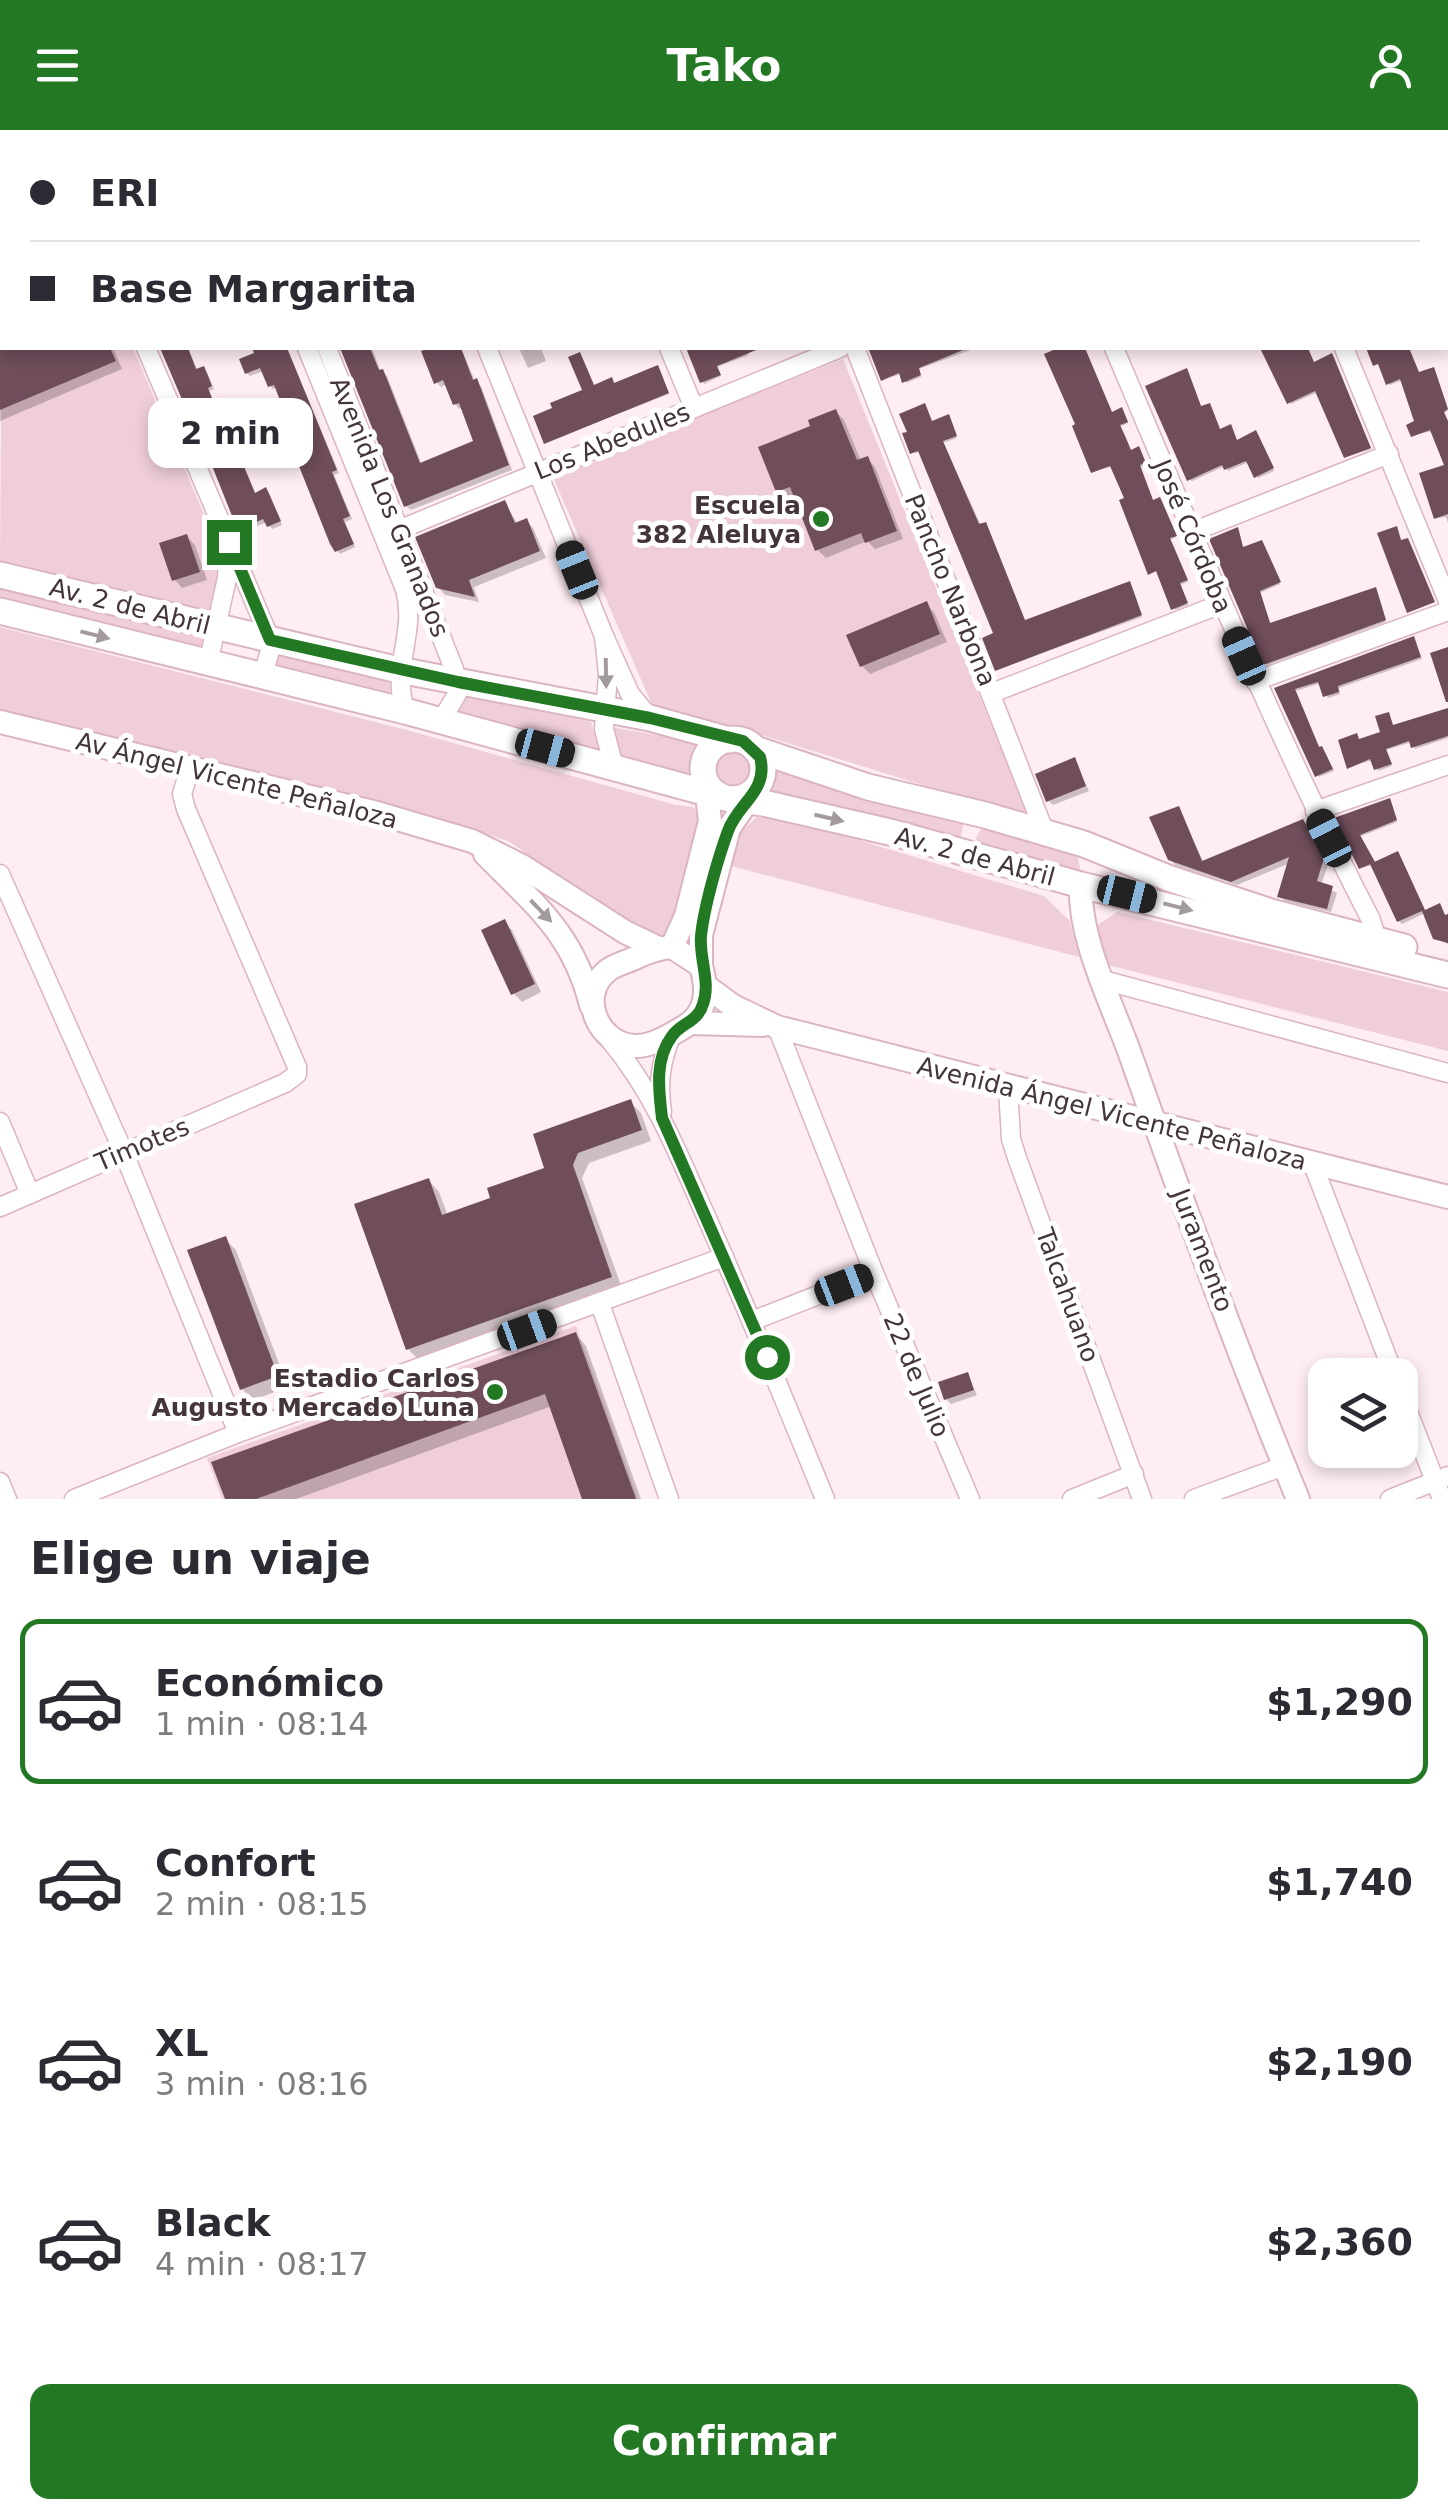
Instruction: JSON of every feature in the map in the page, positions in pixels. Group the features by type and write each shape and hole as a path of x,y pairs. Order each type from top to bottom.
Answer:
{"main road":[{"name":"Av. 2 de Abril","path":"0,575 399,670 650,718 743,741 868,786 1084,844 1168,878 1271,912 1448,958"},
{"name":"Av. 2 de Abril","path":"0,611 1448,976"},
{"path":"729,740 708,753 729,792 763,767 754,748"},
{"path":"973,855 968,832 985,815"},
{"path":"1081,884 1086,873 1084,844"}],"street":[{"path":"147,350 270,640 262,678"},
{"name":"Avenida Los Granados","path":"308,350 458,682"},
{"name":"Avenida Los Granados","path":"328,350 392,532 405,589 411,619 399,670 405,711"},
{"path":"487,350 604,636 630,694 650,718"},
{"path":"670,350 694,408"},
{"name":"Los Abedules","path":"392,532 835,350"},
{"name":"Pancho Narbona","path":"857,350 1046,833"},
{"name":"José Córdoba","path":"1115,350 1221,604 1377,940"},
{"path":"1345,350 1448,601"},
{"path":"1192,532 1388,454"},
{"path":"208,664 227,578 229,542"},
{"path":"992,693 1221,604"},
{"path":"1256,682 1448,610"},
{"path":"604,636 608,674 604,728 614,767"},
{"path":"441,721 458,682"},
{"name":"Av Ángel Vicente Peñaloza","path":"0,722 377,813 472,841"},
{"path":"1315,811 1448,764"},
{"name":"Timotes","path":"0,1207 285,1083 297,1074 186,809 182,794 190,768"},
{"path":"598,1023 595,990 608,970 665,947 686,916 710,821 729,792"},
{"path":"662,1118 658,1078 661,1060 682,1028 702,1010 701,935 729,828 729,792"},
{"path":"472,841 552,922 568,944 582,970 598,1023 627,1060 662,1118 825,1499"},
{"name":"Avenida Ángel Vicente Peñaloza","path":"472,841 522,866 625,932 665,947 733,1006 777,1027 1448,1197"},
{"path":"0,874 124,1151 238,1433"},
{"name":"Juramento","path":"1081,884 1082,914 1103,980 1298,1499"},
{"path":"1103,980 1448,1073"},
{"name":"Avenida Ángel Vicente Peñaloza","path":"598,1023 611,1039 631,1046 648,1044 682,1028 777,1027"},
{"name":"22 de Julio","path":"777,1027 874,1273 970,1499"},
{"name":"Talcahuano","path":"1008,1088 1017,1158 1142,1499"},
{"path":"0,1122 30,1194"},
{"path":"1312,1162 1387,1358"},
{"path":"74,1499 238,1433 724,1257"},
{"path":"752,1322 874,1273"},
{"path":"600,1304 670,1499"},
{"path":"1390,1499 1442,1485 1418,1431"},
{"path":"1194,1499 1284,1466"},
{"path":"1072,1499 1134,1474"},
{"path":"0,1482 7,1499"}],"shaded area":[{"path":"2,350 134,350 224,561 209,613 0,563"},
{"path":"843,359 1029,818 755,733 653,707 552,475"},
{"path":"0,587 207,638 204,657 0,605"},
{"path":"0,627 693,807 704,821 675,918 661,940 595,902 510,842 452,822 0,711"},
{"path":"275,655 390,680 390,697 271,672"},
{"path":"465,696 591,722 600,753 456,716"},
{"path":"611,727 702,743 690,763 697,784 619,759"},
{"path":"731,750 745,756 751,770 745,784 731,790 717,784 711,770 717,756"},
{"path":"775,766 964,821 960,841 764,796 774,784"},
{"path":"757,817 855,839 1044,896 1070,921 1079,957 731,866 738,834"},
{"path":"983,826 1077,855 1080,868 1073,876 979,848 976,838"},
{"path":"1118,912 1448,992 1448,1051 1104,964 1095,932 1099,924"},
{"name":"Estadio Carlos Augusto Mercado Luna","path":"576,1326 638,1499 222,1499 207,1458"}],"building":[{"path":"0,350 111,350 116,361 0,410"},
{"path":"161,350 189,350 196,369 204,366 220,419 223,417 237,450 247,445 253,458 242,462 255,493 266,487 281,521 267,527 263,519 238,531"},
{"path":"253,350 288,350 337,470 332,472 350,516 343,519 354,544 335,552 330,544 279,416 285,413 274,385 268,387 260,368 245,374 239,359 254,353"},
{"path":"341,350 371,350 379,370 383,369 420,463 473,441 459,403 453,405 443,380 434,384 421,351 462,350 473,380 477,378 509,465 404,507"},
{"path":"687,350 756,350 717,366 721,375 700,383"},
{"path":"869,350 963,350 919,368 921,375 902,383 899,373 881,381"},
{"path":"1053,350 1086,350 1112,412 1122,407 1128,422 1120,425 1131,450 1139,446 1146,463 1140,465 1153,500 1160,497 1177,536 1170,538 1188,580 1180,583 1188,603 1171,610 1156,571 1148,575 1110,466 1091,473 1072,426 1075,424 1044,354"},
{"path":"1261,350 1309,350 1314,362 1332,353 1371,448 1344,458 1315,391 1287,404"},
{"path":"1367,350 1410,350 1419,372 1434,367 1448,409 1444,412 1448,421 1448,514 1434,519 1419,473 1444,465 1430,430 1411,437 1406,425 1414,421 1400,379 1386,385 1378,364 1373,366"},
{"path":"580,352 594,385 612,377 614,383 658,365 669,393 544,444 533,416 552,408 550,403 582,390 568,357"},
{"path":"1187,368 1201,406 1210,403 1220,429 1231,424 1237,440 1256,430 1274,468 1254,478 1246,461 1224,470 1222,465 1187,481 1145,386"},
{"path":"925,403 932,421 949,414 957,436 943,441 979,524 986,522 1025,620 1130,581 1142,615 995,671 982,638 993,633 918,451 910,454 902,433 907,432 899,414"},
{"path":"836,409 857,460 868,456 897,531 865,543 861,533 815,551 790,487 776,492 758,447 810,426 808,420"},
{"path":"505,500 515,523 527,518 540,551 469,580 475,597 436,588 415,537"},
{"path":"1397,526 1401,540 1408,538 1435,602 1407,613 1377,533"},
{"path":"1238,527 1243,547 1262,540 1281,582 1260,591 1270,623 1376,587 1386,620 1263,665 1209,539"},
{"path":"187,534 200,572 172,581 159,543"},
{"path":"927,601 940,634 860,667 846,635"},
{"path":"1414,636 1421,657 1338,686 1339,692 1323,697 1318,682 1295,689 1319,747 1322,746 1333,769 1315,777 1274,688"},
{"path":"1448,647 1448,702 1446,702 1430,653"},
{"path":"1448,708 1448,736 1411,748 1409,741 1386,749 1392,764 1374,770 1370,759 1347,769 1338,740 1357,733 1359,739 1380,732 1375,716 1389,712 1393,725"},
{"path":"1075,757 1086,786 1046,802 1035,774"},
{"path":"1390,798 1397,820 1360,835 1375,862 1359,869 1334,818"},
{"path":"1179,806 1202,861 1303,819 1324,858 1317,881 1333,886 1327,909 1277,897 1289,857 1231,882 1168,860 1149,817"},
{"path":"1398,851 1425,910 1440,903 1445,915 1448,914 1448,943 1433,939 1422,911 1397,922 1370,864"},
{"path":"505,919 535,984 511,995 481,930"},
{"path":"631,1099 642,1130 578,1153 573,1165 612,1277 406,1350 354,1204 429,1178 442,1215 490,1198 487,1188 544,1168 533,1134"},
{"path":"226,1236 278,1376 240,1390 187,1250"},
{"path":"576,1332 636,1499 582,1499 545,1394 256,1499 225,1499 211,1462"},
{"path":"968,1372 974,1390 944,1400 938,1382"}],"place":[{"name":"Escuela 382 Aleluya","path":"821,519"},
{"name":"Estadio Carlos Augusto Mercado Luna","path":"495,1392"}],"route":[{"path":"229,542 270,640 458,682 650,718 743,741 760,757 762,777 751,801 729,828 701,935 701,966 707,987 702,1010 691,1023 672,1034 658,1078 662,1118 767,1357"}]}
